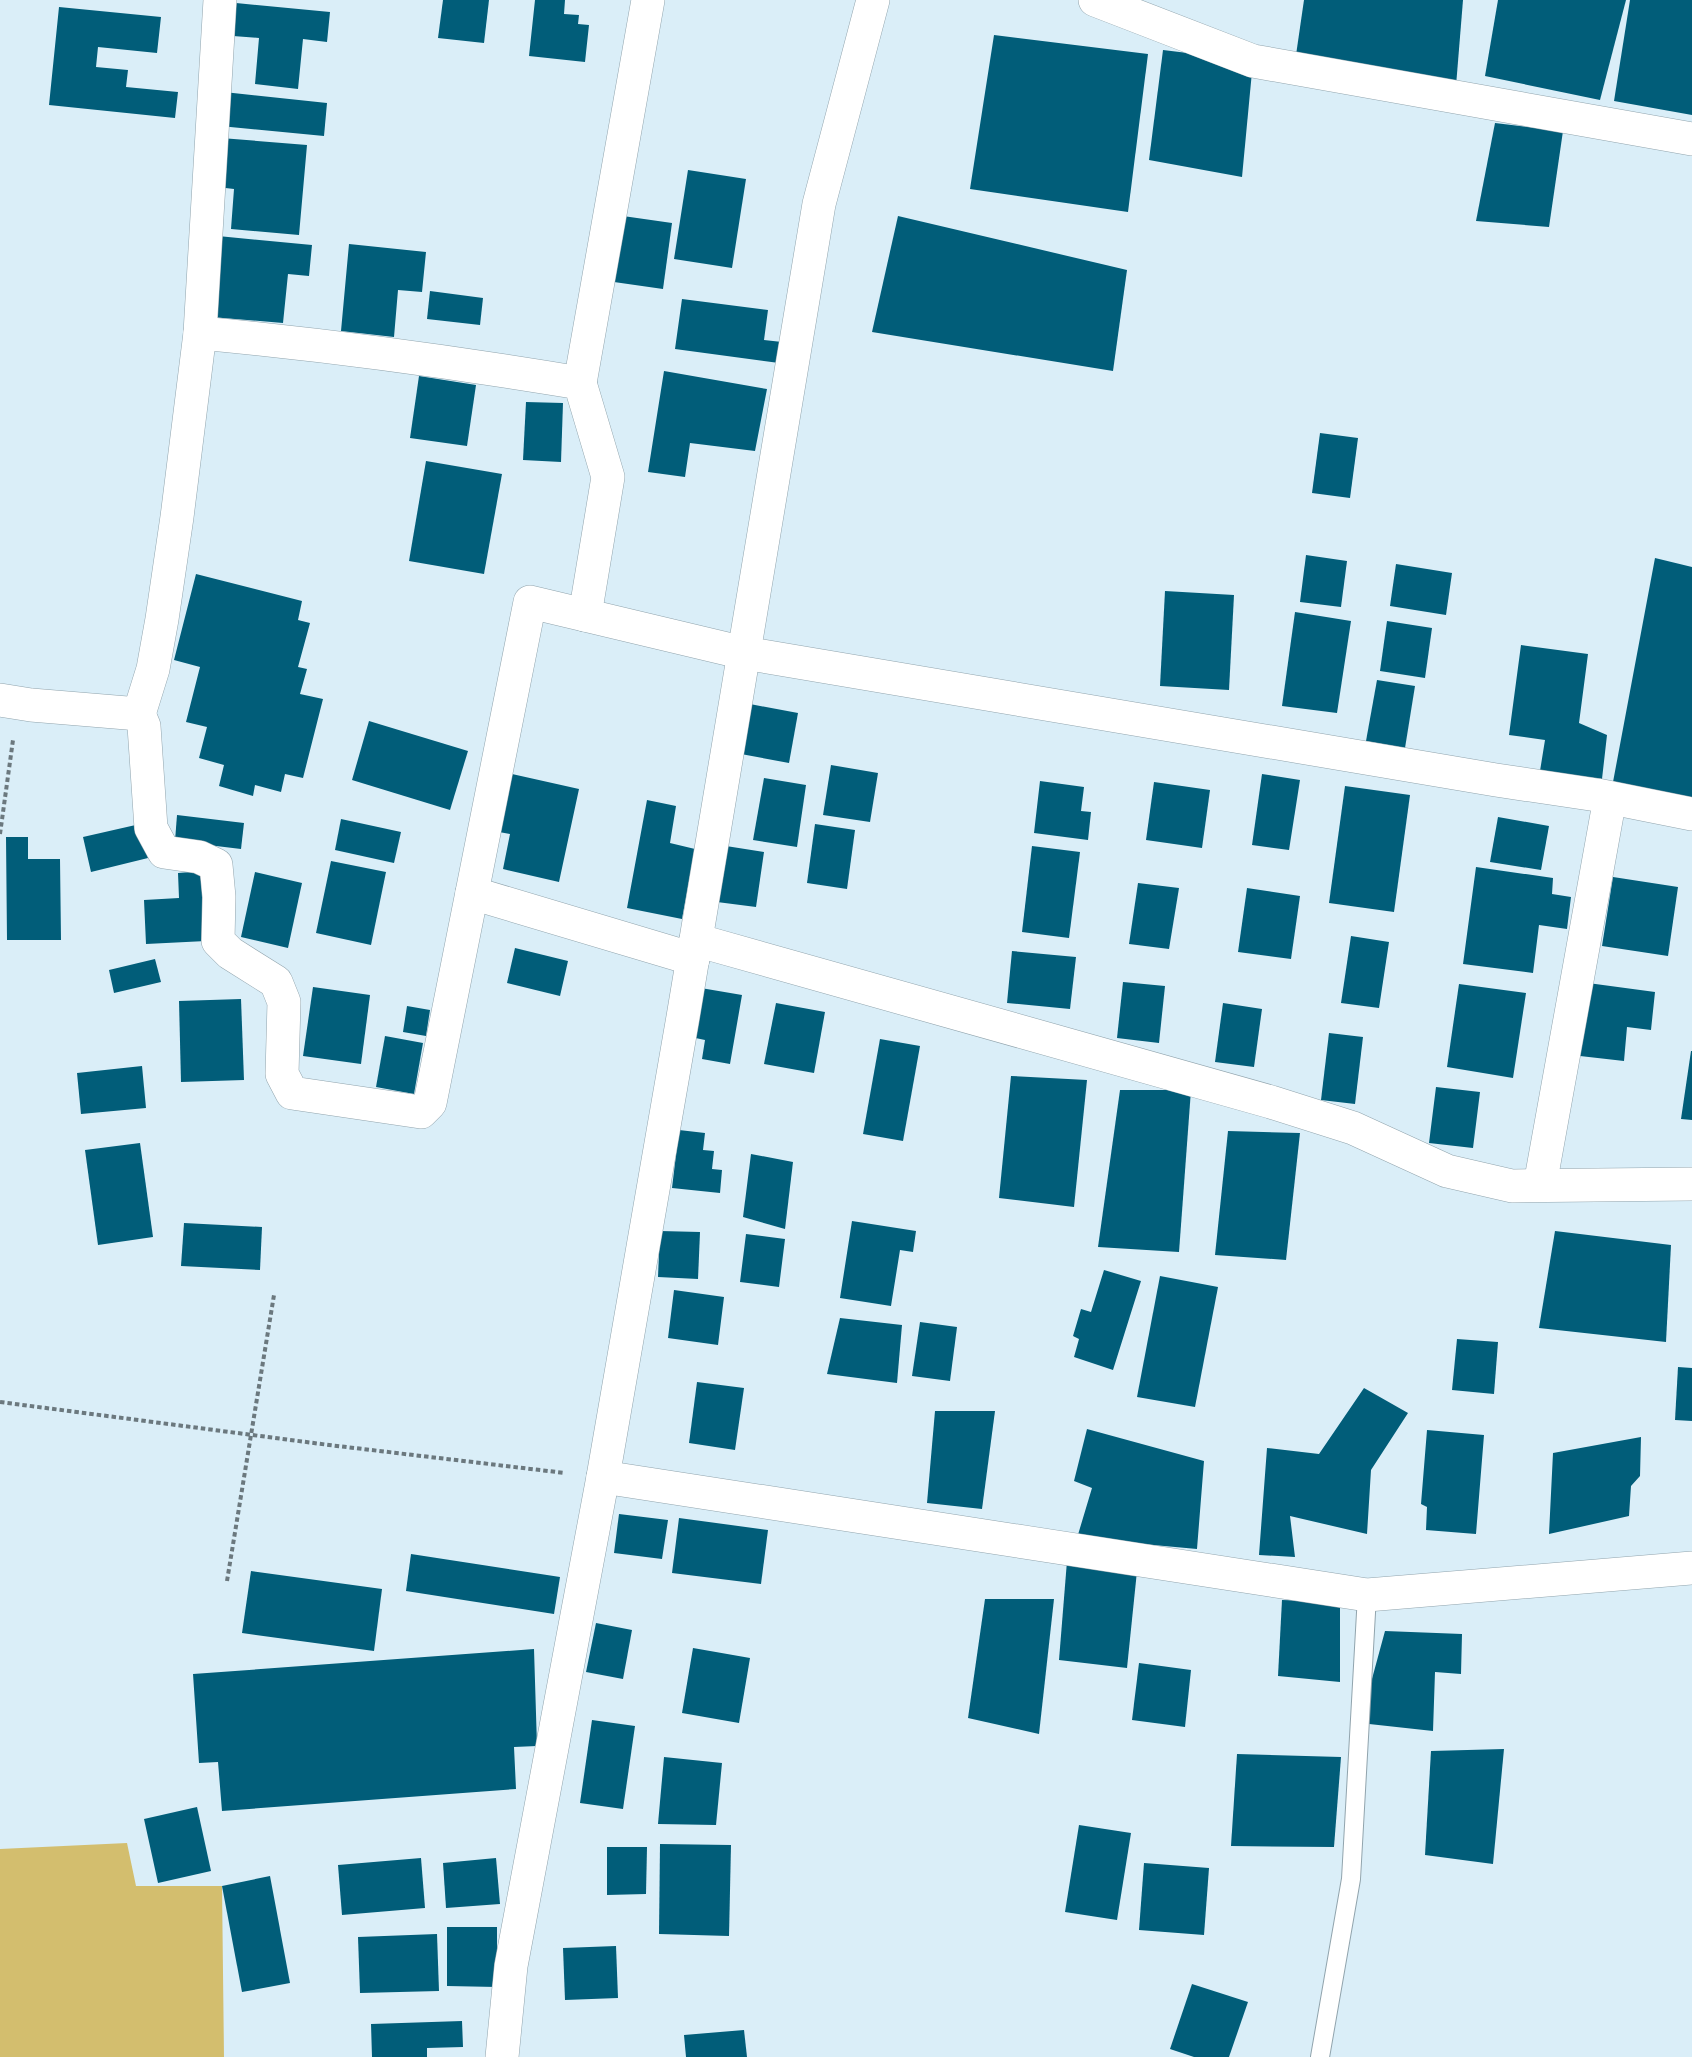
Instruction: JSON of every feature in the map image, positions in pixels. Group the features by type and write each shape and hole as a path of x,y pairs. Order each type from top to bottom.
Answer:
{"street":[{"path":"220,0 200,333 162,619 153,669 139,714 144,726 151,828 164,852 200,857 216,865 219,897 218,941 230,953 276,982 284,1002 282,1074 292,1093 422,1112 430,1103 530,602 744,653 1610,798 1692,814"},
{"path":"585,615 608,477 580,383 648,0"},
{"path":"502,2057 511,1966 603,1477 695,949 819,204 873,0"},
{"path":"1095,0 1253,61 1692,139"},
{"path":"200,333 306,343 580,383"},
{"path":"9,701 139,714"},
{"path":"1540,1185 1610,798"},
{"path":"472,893 695,949 1272,1102 1353,1128 1447,1171 1512,1186 1692,1184"},
{"path":"603,1477 1367,1596 1692,1568"}],"lane":[{"path":"1320,2057 1351,1879 1367,1596"}],"path":[{"path":"0,834 9,701"},
{"path":"227,1581 274,1295"},
{"path":"0,1402 251,1436 603,1477"}],"shaded area":[{"path":"127,1843 136,1886 222,1886 224,2057 0,2057 0,1849"}],"building":[{"path":"443,0 489,0 484,43 438,38"},
{"path":"535,0 565,0 564,14 579,15 578,24 589,25 585,62 529,56"},
{"path":"1304,0 1463,0 1456,86 1296,55"},
{"path":"1498,0 1626,0 1600,100 1485,76"},
{"path":"1630,0 1692,0 1692,115 1614,101"},
{"path":"236,3 330,12 327,42 303,39 298,89 255,84 259,38 233,36"},
{"path":"59,7 161,17 157,53 98,47 96,67 128,70 126,87 178,92 175,118 49,105"},
{"path":"994,35 1148,54 1128,212 970,189"},
{"path":"1163,50 1253,61 1242,177 1149,160"},
{"path":"224,92 327,103 324,136 220,126"},
{"path":"1495,123 1563,131 1549,227 1476,221"},
{"path":"221,138 307,145 299,235 231,229 234,189 217,187"},
{"path":"688,170 746,179 732,268 674,259"},
{"path":"623,216 672,223 663,289 614,282"},
{"path":"898,216 1127,270 1113,371 872,332"},
{"path":"218,236 312,245 309,276 288,274 283,323 211,317"},
{"path":"349,244 426,252 422,292 398,290 394,337 341,331"},
{"path":"430,291 483,298 480,325 427,319"},
{"path":"682,299 768,310 764,340 782,342 779,363 675,349"},
{"path":"664,371 767,389 755,451 690,443 685,477 648,472"},
{"path":"419,376 476,385 467,446 410,438"},
{"path":"526,402 563,403 561,462 523,460"},
{"path":"1320,433 1358,438 1350,498 1312,493"},
{"path":"426,461 502,474 484,574 409,561"},
{"path":"1306,555 1347,561 1341,607 1300,602"},
{"path":"1655,558 1692,567 1692,814 1610,798"},
{"path":"1396,564 1452,573 1446,615 1390,606"},
{"path":"196,574 302,601 298,620 310,623 298,667 307,669 300,694 323,699 303,778 285,774 281,792 255,785 253,796 219,786 224,765 199,758 207,727 186,722 200,667 174,660"},
{"path":"1165,591 1234,595 1229,690 1160,686"},
{"path":"1295,612 1351,621 1337,713 1282,706"},
{"path":"1387,621 1432,628 1425,678 1380,671"},
{"path":"1521,645 1588,654 1579,723 1607,735 1602,779 1540,771 1545,740 1509,735"},
{"path":"1377,680 1415,686 1405,748 1366,741"},
{"path":"750,704 798,713 789,763 741,754"},
{"path":"369,721 468,751 450,810 352,780"},
{"path":"831,765 878,773 870,822 823,815"},
{"path":"512,774 579,789 559,882 503,869 510,834 499,832"},
{"path":"1262,774 1300,780 1289,850 1252,845"},
{"path":"764,778 806,785 797,847 753,840"},
{"path":"1040,781 1084,787 1081,811 1091,812 1088,840 1034,833"},
{"path":"1154,782 1210,790 1202,848 1146,840"},
{"path":"1345,786 1410,795 1394,912 1329,903"},
{"path":"647,800 676,806 670,843 695,849 682,919 627,908"},
{"path":"177,815 244,823 241,849 175,841"},
{"path":"1498,817 1549,826 1541,870 1490,862"},
{"path":"341,819 401,832 394,863 335,850"},
{"path":"140,824 148,858 91,872 83,837"},
{"path":"815,824 855,830 847,889 807,883"},
{"path":"6,837 28,837 28,859 60,859 61,940 7,940"},
{"path":"726,846 764,852 756,907 717,902"},
{"path":"1032,846 1080,852 1069,938 1022,932"},
{"path":"331,861 386,872 371,945 316,933"},
{"path":"1476,867 1553,878 1552,894 1571,897 1567,929 1539,925 1533,973 1463,964"},
{"path":"203,871 206,941 146,944 144,900 179,898 178,873"},
{"path":"255,872 302,883 288,948 241,937"},
{"path":"1613,877 1678,887 1668,956 1602,946"},
{"path":"1138,883 1179,888 1169,949 1129,944"},
{"path":"1247,888 1300,896 1291,959 1238,952"},
{"path":"1351,936 1389,942 1379,1008 1341,1003"},
{"path":"515,948 568,961 560,996 507,983"},
{"path":"1012,951 1076,957 1070,1009 1007,1003"},
{"path":"155,959 161,982 114,993 109,970"},
{"path":"1123,982 1165,986 1159,1043 1117,1038"},
{"path":"1588,983 1655,992 1651,1030 1627,1027 1624,1061 1580,1056"},
{"path":"1459,984 1526,993 1513,1078 1447,1067"},
{"path":"313,987 370,995 361,1064 303,1056"},
{"path":"695,987 742,995 730,1064 702,1059 705,1040 686,1036"},
{"path":"241,999 244,1080 181,1082 179,1001"},
{"path":"776,1003 825,1012 814,1073 764,1064"},
{"path":"1223,1003 1262,1009 1254,1067 1215,1062"},
{"path":"407,1006 430,1010 426,1036 403,1032"},
{"path":"1329,1033 1363,1037 1355,1104 1321,1100"},
{"path":"385,1036 423,1043 414,1094 376,1087"},
{"path":"880,1039 920,1046 903,1141 863,1134"},
{"path":"1692,1051 1692,1120 1681,1119"},
{"path":"142,1066 146,1108 81,1114 77,1073"},
{"path":"1011,1076 1087,1080 1074,1207 999,1198"},
{"path":"1436,1087 1480,1092 1473,1148 1429,1143"},
{"path":"1120,1090 1191,1090 1179,1252 1098,1247"},
{"path":"679,1130 705,1133 703,1150 714,1151 712,1169 722,1170 720,1193 672,1188"},
{"path":"1228,1131 1300,1133 1286,1260 1215,1255"},
{"path":"140,1143 153,1237 98,1245 85,1150"},
{"path":"751,1154 793,1162 785,1229 743,1217"},
{"path":"852,1221 916,1231 913,1252 900,1250 891,1306 840,1298"},
{"path":"184,1223 262,1227 260,1270 181,1266"},
{"path":"660,1231 700,1232 698,1279 658,1277"},
{"path":"1555,1231 1671,1245 1666,1342 1539,1328"},
{"path":"746,1234 785,1239 779,1287 740,1282"},
{"path":"1104,1270 1141,1281 1113,1370 1074,1357 1079,1339 1073,1336 1081,1309 1091,1312"},
{"path":"1160,1276 1218,1287 1195,1407 1137,1397"},
{"path":"674,1290 724,1297 718,1345 668,1338"},
{"path":"840,1318 902,1325 897,1383 827,1374"},
{"path":"920,1322 957,1327 950,1381 912,1376"},
{"path":"1457,1339 1498,1342 1494,1394 1452,1390"},
{"path":"1678,1367 1692,1368 1692,1421 1675,1420"},
{"path":"697,1382 744,1388 735,1450 689,1443"},
{"path":"1364,1388 1408,1413 1371,1470 1367,1534 1290,1516 1295,1557 1259,1555 1267,1448 1319,1454"},
{"path":"935,1411 995,1411 982,1509 927,1503"},
{"path":"1087,1429 1204,1461 1197,1549 1077,1538 1092,1488 1074,1481"},
{"path":"1427,1430 1484,1435 1476,1534 1426,1530 1427,1507 1421,1504"},
{"path":"1641,1437 1640,1476 1631,1486 1629,1516 1549,1534 1553,1453"},
{"path":"619,1514 668,1520 662,1559 614,1553"},
{"path":"679,1518 768,1530 761,1584 672,1573"},
{"path":"411,1554 560,1577 554,1614 406,1591"},
{"path":"1067,1561 1137,1571 1127,1668 1059,1660"},
{"path":"251,1571 382,1589 374,1651 242,1633"},
{"path":"985,1599 1054,1599 1039,1734 968,1718"},
{"path":"1282,1600 1340,1602 1340,1682 1278,1676"},
{"path":"596,1623 632,1630 623,1679 586,1672"},
{"path":"1385,1631 1462,1634 1461,1674 1435,1672 1433,1731 1360,1723"},
{"path":"693,1648 750,1658 739,1723 682,1713"},
{"path":"534,1649 537,1746 514,1747 516,1789 222,1811 218,1762 199,1763 193,1674"},
{"path":"1139,1663 1191,1670 1185,1727 1132,1720"},
{"path":"592,1720 635,1726 623,1809 580,1803"},
{"path":"1504,1749 1493,1864 1425,1855 1431,1751"},
{"path":"1237,1754 1341,1757 1334,1847 1231,1846"},
{"path":"664,1757 722,1763 716,1825 658,1824"},
{"path":"197,1807 211,1871 158,1883 144,1819"},
{"path":"1079,1825 1131,1833 1117,1920 1065,1912"},
{"path":"660,1844 731,1845 729,1936 659,1934"},
{"path":"607,1847 647,1847 646,1894 607,1895"},
{"path":"421,1858 425,1908 342,1915 338,1865"},
{"path":"496,1858 500,1904 446,1908 443,1863"},
{"path":"1144,1863 1209,1868 1204,1935 1139,1930"},
{"path":"270,1876 290,1983 242,1992 222,1886"},
{"path":"447,1927 497,1927 497,1987 447,1986"},
{"path":"437,1934 439,1991 360,1993 358,1937"},
{"path":"616,1946 618,1998 565,2000 563,1948"},
{"path":"1192,1984 1248,2002 1229,2057 1194,2057 1170,2049"},
{"path":"462,2021 463,2047 427,2048 427,2057 372,2057 371,2024"},
{"path":"744,2030 747,2057 686,2057 684,2035"}]}
